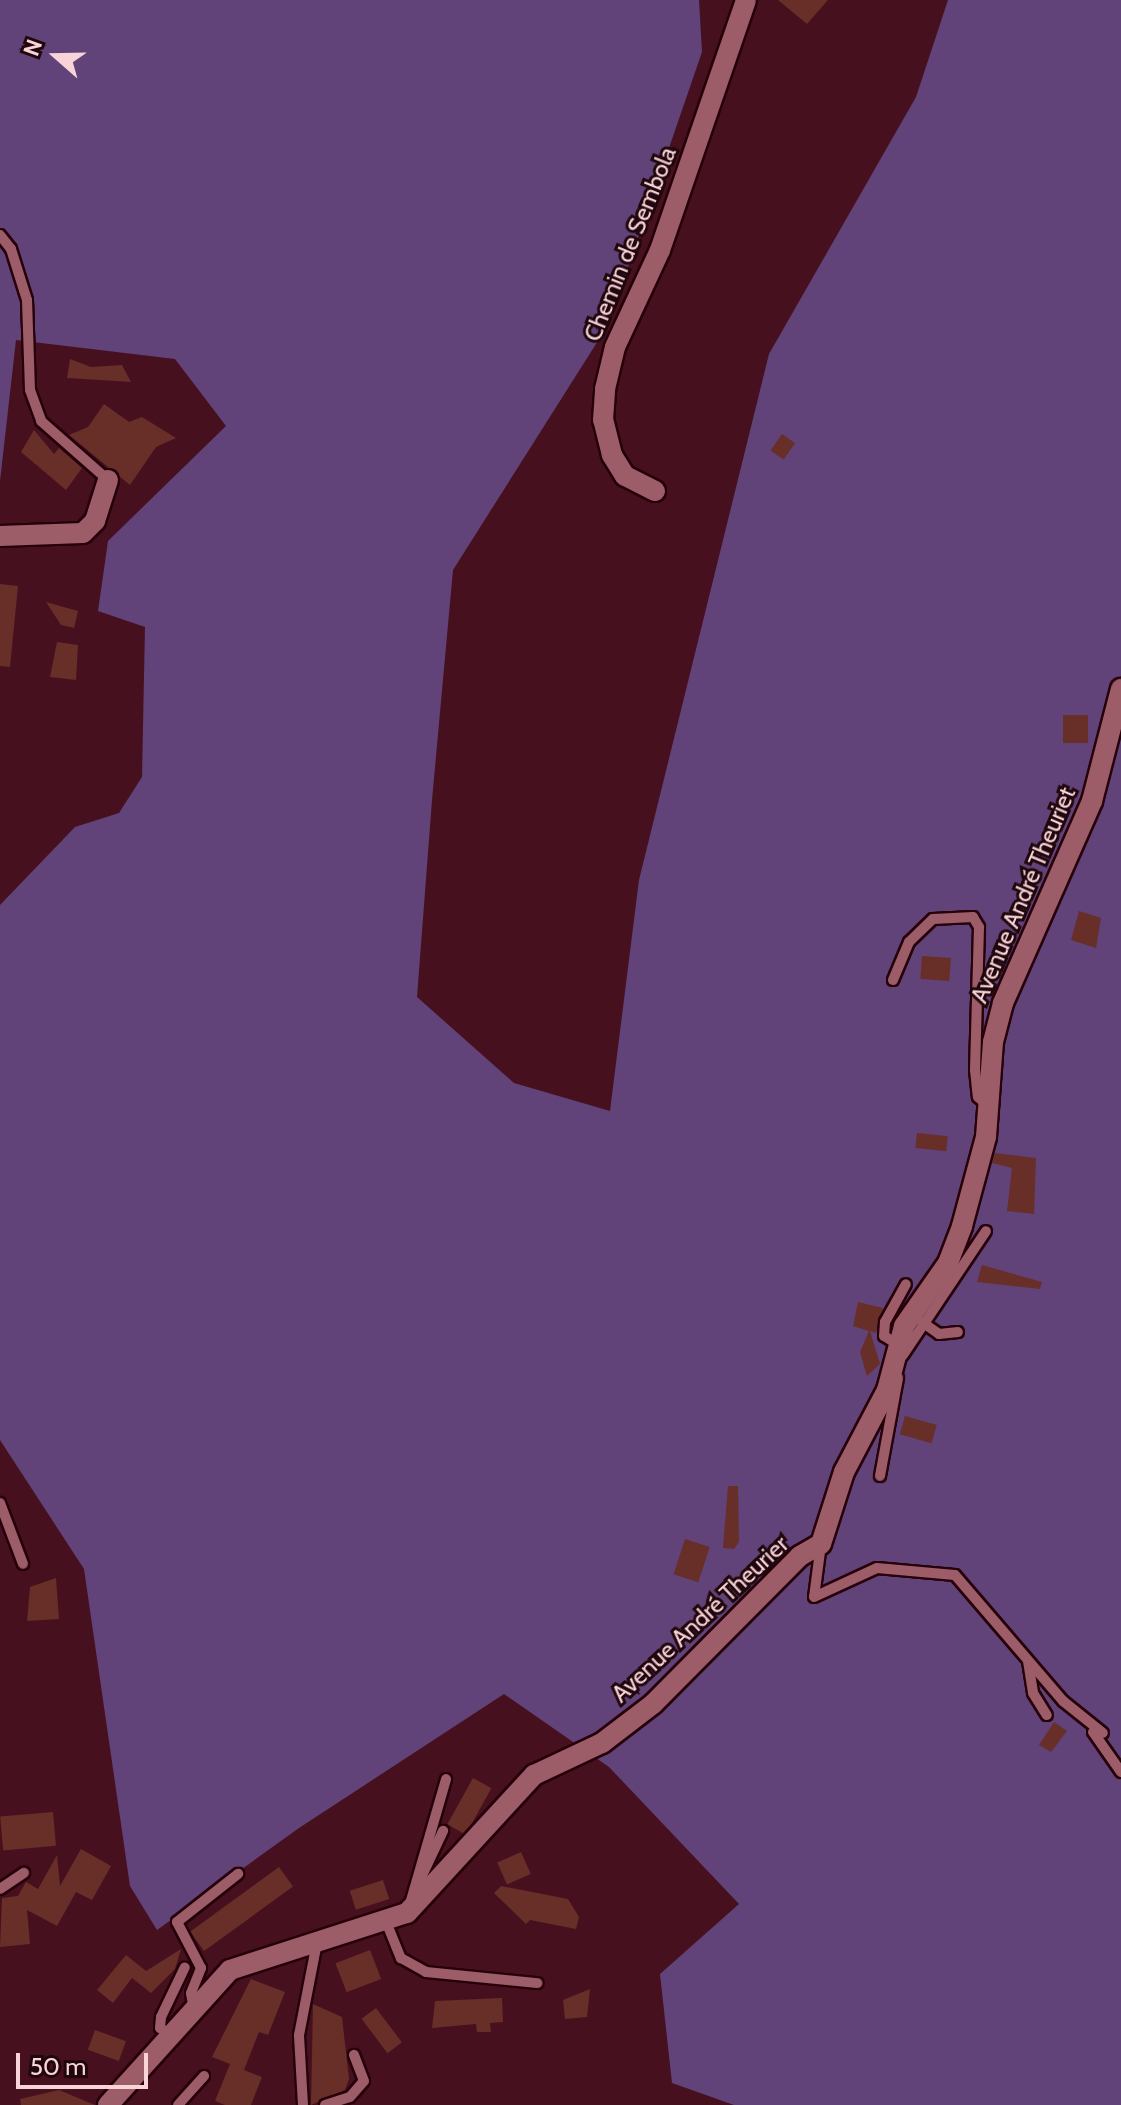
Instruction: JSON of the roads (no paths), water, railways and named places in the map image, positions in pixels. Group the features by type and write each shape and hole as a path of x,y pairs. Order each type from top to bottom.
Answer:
{"street":[{"name":"Chemin de Sembola","path":"655,491 625,476 612,455 603,420 605,389 615,347 660,250 746,0"},
{"path":"0,536 83,533 95,521 108,480"},
{"name":"Avenue André Theuriet","path":"989,1076 1003,1003 1092,801 1121,689"},
{"name":"Avenue André Theurier","path":"108,2105 230,1970 317,1942 387,1924 407,1913 534,1775 602,1743 653,1704 800,1556 821,1544 844,1472 893,1367 897,1344 948,1263 986,1137 990,1106 989,1076"}],"lane":[{"path":"0,235 11,249 27,300 30,390 41,421 108,480"},
{"path":"893,980 909,942 933,919 973,917 979,927 975,1070 978,1097 990,1106"},
{"path":"880,1476 898,1386 893,1367 922,1322 961,1277 986,1231"},
{"path":"897,1344 884,1336 885,1322 906,1284"},
{"path":"922,1322 939,1334 958,1332"},
{"path":"0,1503 23,1564"},
{"path":"821,1544 814,1597 877,1568 955,1575 1028,1661 1103,1733"},
{"path":"1028,1661 1033,1693 1047,1715"},
{"path":"1086,1720 1121,1772"},
{"path":"407,1913 446,1779"},
{"path":"415,1889 443,1831"},
{"path":"0,1889 24,1873"},
{"path":"195,2010 191,1993 201,1968 177,1922 238,1874"},
{"path":"387,1924 401,1958 426,1972 537,1983"},
{"path":"303,2105 299,2035 317,1942"},
{"path":"172,2036 160,2028 161,2017 185,1967"},
{"path":"325,2105 350,2097 364,2081 354,2055"},
{"path":"178,2105 204,2076"}]}
